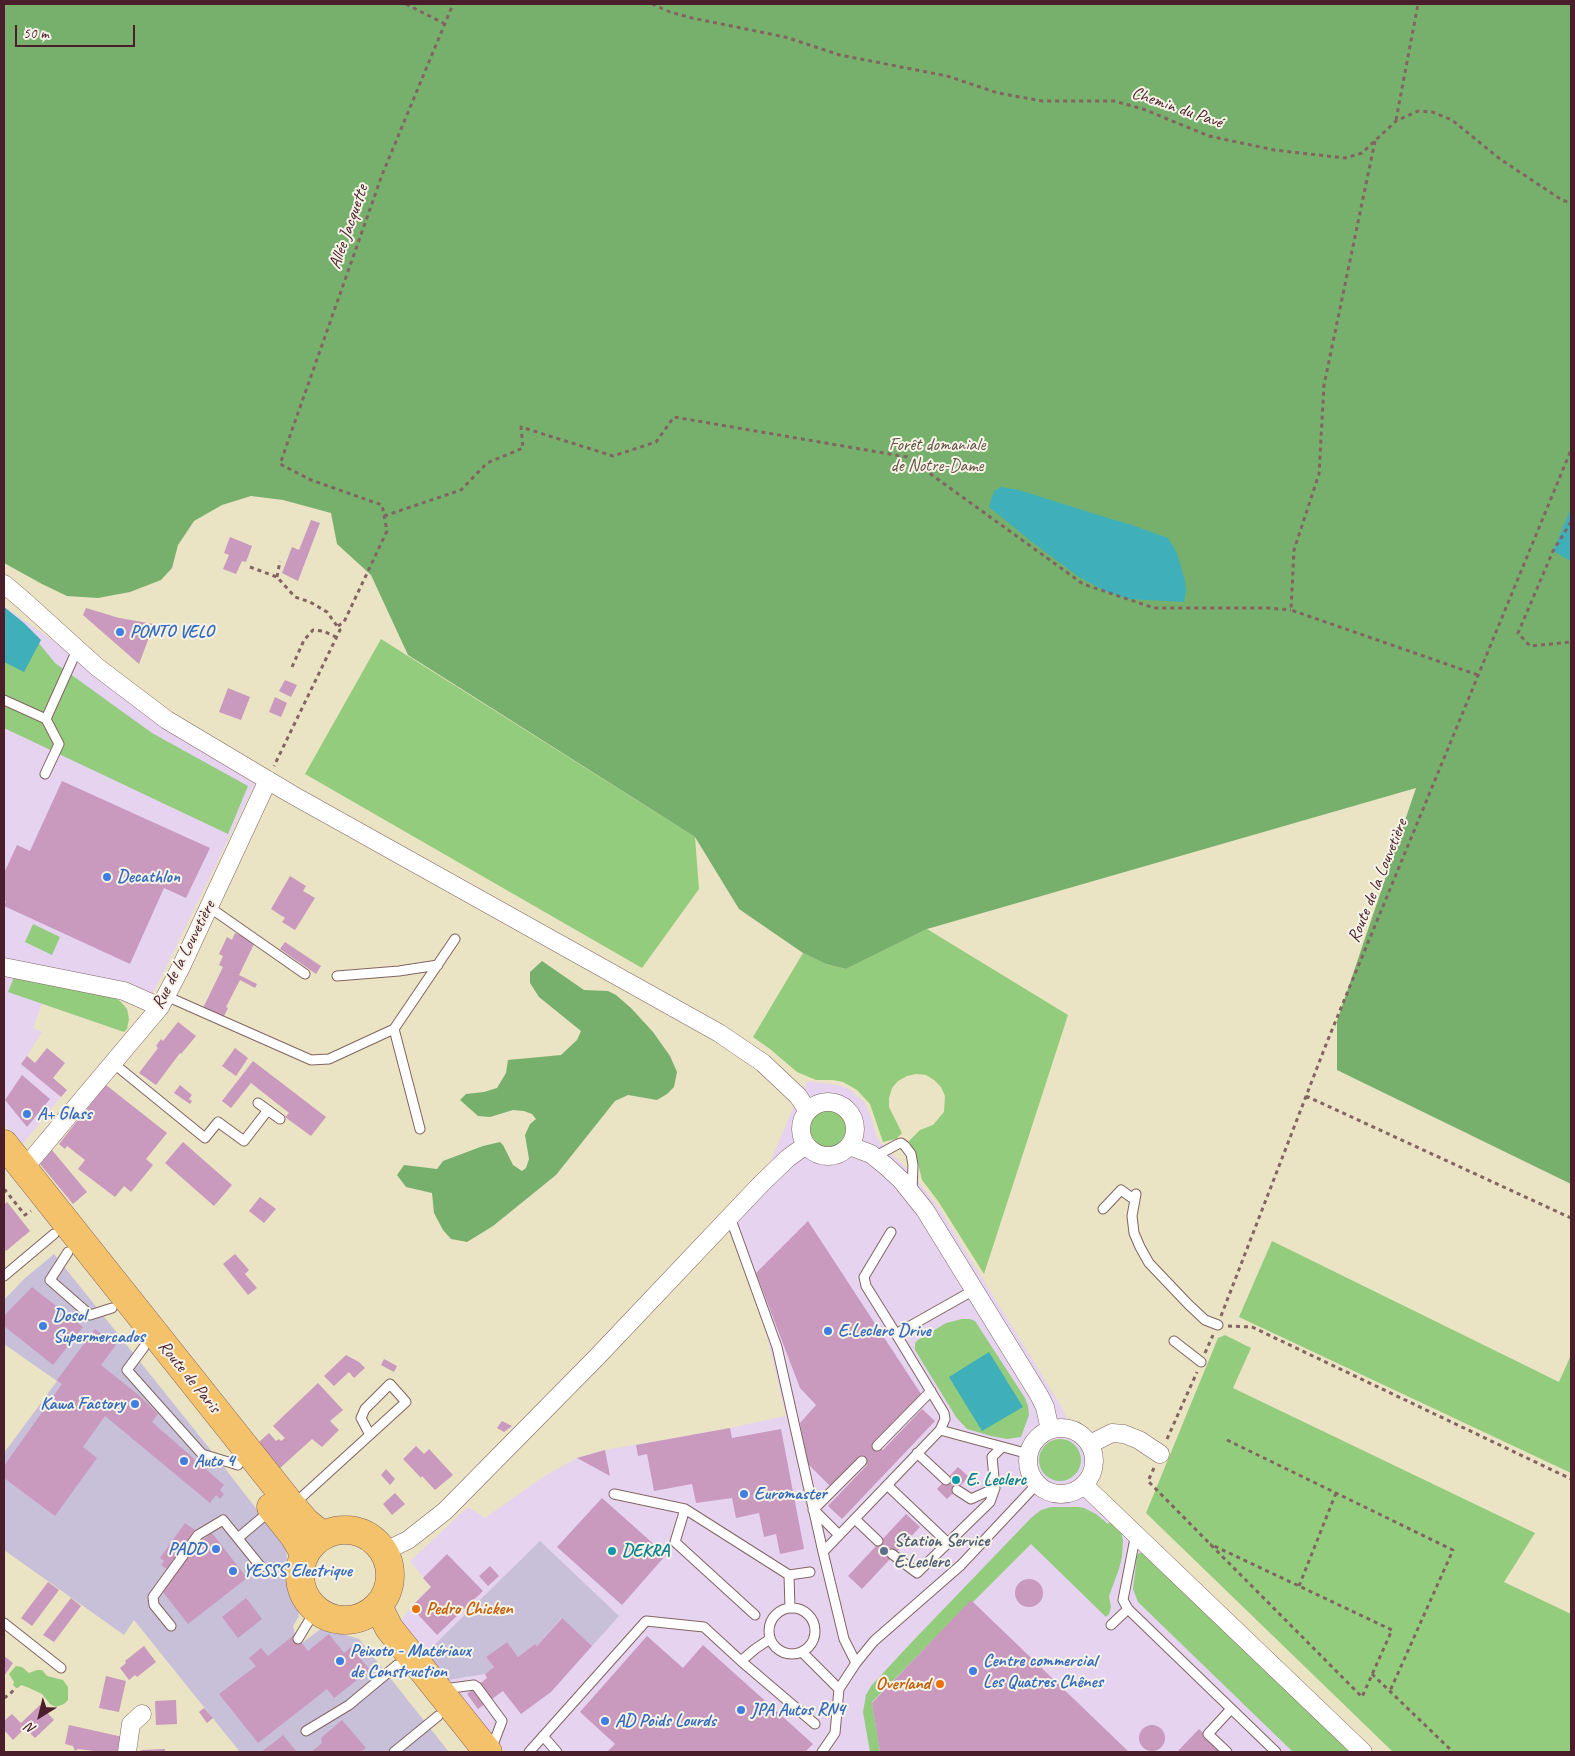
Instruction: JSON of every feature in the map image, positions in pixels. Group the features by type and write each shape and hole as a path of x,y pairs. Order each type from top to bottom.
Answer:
{"main road":[{"name":"Route de Paris","path":"4,1144 282,1507 294,1536 314,1545"},
{"name":"Route de Paris","path":"4,1171 238,1465 282,1507"},
{"path":"350,1531 363,1534 383,1552 389,1566 390,1580 386,1594 378,1606 367,1615 353,1620 333,1619 316,1609 302,1590 301,1566 314,1545 336,1532 350,1531"},
{"path":"378,1606 389,1628 489,1752"},
{"path":"353,1620 366,1627 375,1636 466,1752"}],"street":[{"path":"4,584 77,650 118,684 167,720 268,780 719,1033 769,1068 798,1096 808,1111"},
{"name":"Rue de la Louvetière","path":"33,1158 163,1001 181,967 268,780"},
{"path":"4,967 124,991 163,1001"},
{"path":"824,1102 842,1105 854,1119 856,1129 850,1146 844,1152 836,1155 828,1156 812,1151 806,1145 801,1132 801,1124 808,1111 815,1105 824,1102"},
{"path":"383,1552 408,1540 445,1511 596,1358 768,1177 788,1158 806,1145"},
{"path":"850,1146 874,1157 891,1170 912,1192 925,1210 1039,1395 1045,1407 1050,1430"},
{"path":"1061,1428 1072,1430 1090,1444 1094,1466 1084,1485 1069,1493 1061,1494 1052,1492 1037,1484 1028,1465 1029,1454 1033,1444 1040,1435 1050,1430 1061,1428"},
{"path":"1090,1444 1112,1433 1124,1434 1139,1440 1160,1454"},
{"path":"1084,1485 1363,1752"},
{"path":"127,1752 131,1724 142,1714"}],"lane":[{"path":"46,719 77,650"},
{"path":"4,700 46,719 59,744 45,774"},
{"path":"209,907 305,974"},
{"path":"163,1001 311,1060 329,1059 394,1030 455,939"},
{"path":"337,976 399,971 438,965"},
{"path":"394,1030 420,1128"},
{"path":"113,1063 205,1138 218,1122 244,1141 268,1110"},
{"path":"258,1103 280,1119"},
{"path":"874,1157 898,1144 901,1143 905,1146 910,1154 913,1165 912,1192"},
{"path":"1103,1209 1121,1190 1136,1197 1132,1216 1134,1233 1149,1263 1205,1320 1218,1325"},
{"path":"730,1217 777,1347 844,1639 856,1663"},
{"path":"823,1552 940,1430 945,1419 944,1413 931,1391 866,1286 864,1277 891,1232"},
{"path":"4,1276 61,1243"},
{"path":"896,1334 974,1290"},
{"path":"1174,1341 1201,1362"},
{"path":"238,1538 282,1507 370,1435 406,1402 390,1384 365,1409 361,1418 370,1435"},
{"path":"878,1446 931,1391"},
{"path":"940,1430 1029,1454"},
{"path":"892,1554 917,1573 948,1544 990,1502 995,1488 992,1457 1002,1447"},
{"path":"918,1453 946,1480"},
{"path":"814,1510 862,1461"},
{"path":"827,1750 835,1733 839,1689 856,1663 874,1641 961,1565 1037,1484"},
{"path":"887,1485 948,1544"},
{"path":"957,1490 971,1499 995,1488"},
{"path":"614,1494 685,1509 789,1575 810,1572"},
{"path":"685,1509 675,1542 756,1615"},
{"path":"814,1510 839,1535"},
{"path":"855,1519 878,1541"},
{"path":"171,1626 154,1605 153,1598 198,1535 222,1520 261,1567"},
{"path":"1136,1533 1123,1600 1128,1609 1276,1752"},
{"path":"789,1575 790,1608"},
{"path":"790,1608 805,1612 811,1618 814,1625 815,1633 813,1640 802,1652 796,1654 783,1652 770,1639 769,1627 774,1616 790,1608"},
{"path":"298,1638 316,1609"},
{"path":"1111,1625 1128,1609"},
{"path":"529,1752 646,1622 704,1627 815,1724"},
{"path":"4,1623 62,1668"},
{"path":"741,1660 770,1639"},
{"path":"802,1652 839,1689"},
{"path":"306,1731 349,1705 397,1666"},
{"path":"1227,1752 1208,1734 1232,1709"},
{"path":"394,1752 438,1716"},
{"path":"543,1736 557,1752"}],"path":[{"path":"406,4 445,24"},
{"name":"Allée Jacquette","path":"384,516 382,505 311,480 280,464 382,175 453,4"},
{"name":"Chemin du Pavé","path":"652,4 670,12 692,18 785,37 840,55 947,76 998,93 1042,101 1114,101 1143,109 1209,136 1274,150 1345,158 1362,153 1396,121 1418,112 1432,112 1452,120 1500,159 1562,200 1571,203"},
{"path":"1396,121 1418,4"},
{"path":"1291,610 1294,550 1319,474 1324,385 1375,141"},
{"path":"338,626 344,622 387,531 384,516 460,490 486,463 522,448 521,427 613,456 656,442 674,417 907,457 1084,584 1154,608 1268,608 1291,610 1478,675"},
{"name":"Route de la Louvetière","path":"1210,1544 1148,1481 1218,1325 1330,1033 1571,450"},
{"path":"1571,522 1553,551 1518,633 1530,646 1571,642"},
{"path":"277,577 280,560"},
{"path":"250,567 277,577 295,597 310,602 327,612 340,630 268,780"},
{"path":"292,668 304,640 313,630 323,631 336,637"},
{"path":"1306,1096 1571,1218"},
{"path":"4,1191 25,1216 34,1209"},
{"path":"1218,1325 1252,1327 1571,1479"},
{"path":"1227,1440 1453,1550 1390,1691"},
{"path":"1299,1586 1336,1493"},
{"path":"1210,1544 1392,1630 1362,1697 1210,1544"},
{"path":"1372,1674 1453,1752"},
{"path":"4,1698 16,1687"}],"shaded area":[{"path":"4,606 255,784 149,1002 124,991 42,1004 33,1028 42,1032 22,1064 61,1097 21,1146 4,1124"},
{"path":"808,1081 848,1088 864,1102 880,1142 913,1175 939,1208 1061,1406 1072,1430 1082,1435 1090,1444 1094,1466 1088,1479 1363,1752 505,1752 400,1622 411,1607 431,1587 410,1561 468,1507 485,1518 543,1477 577,1458 605,1450 786,1416 765,1327 732,1236 735,1231 730,1217 761,1184 798,1096"},
{"path":"54,1254 286,1547 289,1585 299,1616 293,1626 295,1634 302,1643 322,1628 359,1639 449,1752 240,1752 134,1620 124,1635 4,1550 4,1453 57,1381 4,1344 4,1300 24,1279"},
{"path":"540,1541 619,1616 592,1646 561,1618 537,1646 535,1644 518,1657 507,1642 486,1657 494,1667 485,1674 448,1680 426,1653"}],"green space":[{"name":"Forêt domaniale de Notre-Dame","path":"4,4 1571,4 1571,1184 1337,1070 1337,1021 1416,788 927,929 846,969 826,964 803,953 739,909 695,837 408,655 371,575 337,544 331,513 283,500 251,496 222,505 194,521 178,545 172,568 161,580 130,592 98,598 67,596 4,563"},
{"path":"4,607 21,621 55,663 152,733 248,786 228,834 4,728"},
{"path":"381,639 695,837 699,889 642,968 305,774"},
{"path":"33,924 60,937 52,955 25,942"},
{"path":"927,929 1068,1015 984,1274 938,1201 922,1180 918,1163 909,1141 920,1130 933,1125 944,1112 945,1096 941,1087 926,1075 916,1074 898,1081 892,1088 889,1107 902,1133 896,1139 883,1142 870,1104 857,1090 843,1082 816,1080 797,1072 753,1037 803,953 826,964 846,969"},
{"path":"542,961 584,990 608,991 616,995 631,1008 653,1032 670,1056 677,1072 674,1087 657,1100 628,1095 615,1101 556,1175 493,1226 467,1242 451,1239 443,1230 434,1213 432,1193 406,1187 397,1175 404,1165 437,1169 443,1161 483,1146 500,1142 513,1165 522,1171 526,1168 529,1159 525,1135 530,1124 536,1119 532,1114 513,1110 490,1117 478,1116 460,1100 466,1094 497,1088 506,1073 508,1060 561,1055 577,1040 581,1031 539,997 530,983 530,972"},
{"path":"14,977 113,997 120,1001 127,1009 129,1019 127,1029 124,1032 8,992"},
{"path":"832,1108 840,1111 846,1117 849,1129 846,1141 840,1147 824,1150 816,1147 810,1141 807,1125 810,1117 816,1111"},
{"path":"1272,1241 1559,1382 1571,1355 1571,1473 1239,1317"},
{"path":"962,1319 975,1321 1025,1398 1029,1415 1021,1437 1007,1439 967,1429 956,1417 915,1350 915,1343 918,1340 946,1323"},
{"path":"1225,1335 1251,1348 1233,1388 1535,1533 1504,1582 1571,1614 1571,1752 1393,1752 1146,1513 1218,1338"},
{"path":"1064,1439 1072,1442 1078,1448 1081,1460 1078,1472 1072,1478 1056,1481 1048,1478 1042,1472 1039,1456 1042,1448 1048,1442"},
{"path":"1051,1507 1084,1508 1096,1514 1108,1524 1111,1521 1121,1531 1123,1541 1122,1557 1109,1596 1111,1607 1109,1614 1106,1617 1031,1544 973,1602 971,1601 872,1702 880,1752 870,1752 863,1712 866,1695 871,1686 1031,1518 1041,1510"},
{"path":"1139,1553 1145,1553 1351,1752 1293,1752 1138,1602 1133,1589"},
{"path":"16,1666 22,1667 29,1673 42,1670 47,1676 63,1680 68,1687 68,1700 56,1707 50,1704 42,1694 21,1685 18,1688 13,1685 14,1682 9,1674"}],"water":[{"path":"1001,487 1019,490 1168,538 1177,553 1185,581 1184,602 1128,599 1107,592 1079,577 989,507 994,491"},
{"path":"1571,508 1571,561 1553,551"},
{"path":"4,607 41,640 24,672 4,662"},
{"path":"989,1352 1023,1407 982,1431 949,1377"}],"building":[{"path":"311,520 320,523 298,581 282,573 292,547 299,550"},
{"path":"230,537 252,546 246,562 242,561 236,574 223,569 229,555 224,553"},
{"path":"86,608 119,618 154,624 139,664 83,615"},
{"path":"285,680 297,685 291,697 279,691"},
{"path":"228,688 250,697 241,720 219,712"},
{"path":"275,697 287,703 281,717 269,712"},
{"name":"Decathlon","path":"62,781 210,848 186,898 164,888 130,964 4,906 6,901 4,900 4,873 17,845 30,851"},
{"path":"290,876 306,886 303,891 315,898 295,930 282,922 285,918 271,909"},
{"path":"235,933 255,942 239,975 257,984 255,988 240,980 226,1007 228,1008 223,1018 203,1008 223,967 219,965 223,956 219,954 227,937 232,940"},
{"path":"285,942 321,966 316,974 280,949"},
{"path":"178,1022 196,1036 180,1053 156,1085 139,1073 158,1048 156,1046 161,1039 163,1041"},
{"path":"47,1048 65,1063 53,1078 67,1090 61,1097 21,1064 27,1056 35,1063"},
{"path":"235,1048 248,1058 236,1076 222,1066"},
{"path":"253,1061 326,1117 311,1136 285,1117 289,1113 251,1083 231,1108 222,1101"},
{"name":"A+ Glass","path":"22,1075 50,1099 27,1127 5,1100"},
{"path":"106,1085 167,1133 146,1159 153,1165 131,1192 124,1186 115,1197 78,1169 85,1160 67,1146 65,1149 59,1144"},
{"path":"180,1085 192,1095 189,1099 192,1101 190,1104 174,1093"},
{"path":"183,1142 232,1185 214,1206 165,1163"},
{"path":"52,1150 87,1192 73,1204 40,1164"},
{"path":"260,1197 276,1209 264,1223 249,1211"},
{"path":"7,1202 30,1231 6,1251 4,1248 4,1205"},
{"name":"E.Leclerc Drive","path":"808,1221 921,1394 874,1442 883,1450 922,1409 935,1421 842,1519 828,1506 867,1465 859,1458 830,1486 808,1464 800,1423 816,1405 800,1388 756,1273"},
{"path":"235,1254 249,1270 245,1274 257,1288 248,1295 223,1264"},
{"name":"Dosol Supermercados","path":"32,1287 83,1327 53,1365 4,1326 4,1316"},
{"path":"95,1329 116,1345 101,1365 141,1397 158,1414 152,1422 224,1485 220,1490 224,1494 220,1499 216,1495 210,1503 105,1416 83,1447 97,1458 55,1516 4,1478 4,1466 62,1384 57,1380"},
{"path":"346,1355 359,1362 365,1368 354,1378 349,1372 334,1386 324,1376"},
{"path":"384,1359 397,1366 394,1372 381,1365"},
{"path":"318,1383 343,1410 330,1421 339,1430 322,1447 312,1439 279,1469 258,1443 269,1433 276,1441 279,1439 281,1441 285,1438 273,1426"},
{"path":"502,1421 512,1426 504,1432 497,1428"},
{"name":"Euromaster","path":"730,1428 732,1438 781,1429 804,1549 780,1554 776,1534 764,1537 759,1513 736,1518 732,1498 696,1503 692,1484 654,1491 647,1454 638,1456 636,1445"},
{"path":"416,1446 424,1454 429,1449 453,1475 435,1490 403,1459"},
{"path":"605,1450 610,1476 577,1458"},
{"name":"E. Leclerc","path":"958,1467 969,1477 947,1499 937,1489"},
{"path":"386,1469 395,1479 390,1485 381,1475"},
{"path":"395,1493 405,1504 392,1515 383,1504"},
{"name":"DEKRA","path":"602,1498 666,1555 622,1605 557,1547"},
{"name":"Station Service E.Leclerc","path":"906,1514 920,1527 862,1589 848,1576"},
{"path":"185,1523 195,1530 167,1569 161,1565 164,1561 160,1558"},
{"path":"212,1533 247,1578 188,1624 163,1592 193,1548"},
{"path":"447,1554 483,1591 437,1635 411,1607 431,1587 423,1578"},
{"path":"490,1566 499,1576 488,1586 479,1576"},
{"path":"1029,1579 1039,1583 1043,1593 1039,1603 1029,1607 1019,1603 1015,1593 1019,1583"},
{"path":"48,1582 59,1590 32,1626 21,1618"},
{"path":"71,1598 81,1606 54,1642 43,1635"},
{"path":"246,1598 262,1619 238,1638 222,1617"},
{"name":"Centre commercial Les Quatres Chênes","path":"971,1600 1129,1752 880,1752 872,1703"},
{"path":"562,1618 592,1646 551,1692 521,1714 503,1691 478,1709 467,1694 487,1678 485,1674 494,1667 486,1657 507,1642 518,1657 535,1644 537,1646"},
{"path":"295,1634 308,1651 329,1634 344,1653 351,1647 370,1670 334,1698 327,1689 258,1743 219,1694 256,1666 249,1658 261,1648 268,1656"},
{"path":"647,1636 683,1668 703,1645 813,1744 805,1752 607,1752 615,1744 580,1712"},
{"path":"144,1646 156,1662 137,1677 135,1675 129,1680 120,1668 126,1663 125,1661"},
{"path":"4,1656 13,1663 4,1676"},
{"path":"106,1676 126,1681 119,1712 99,1708"},
{"path":"176,1700 177,1724 156,1725 155,1701"},
{"path":"40,1705 54,1720 35,1738 25,1728 13,1740 4,1730 4,1721 12,1714 21,1723"},
{"path":"204,1708 213,1718 207,1723 199,1712"},
{"path":"342,1720 366,1748 361,1752 311,1752 322,1743 321,1738"},
{"path":"69,1725 123,1737 119,1752 94,1752 78,1749 75,1751 73,1746 65,1744"},
{"path":"1152,1725 1161,1729 1165,1738 1161,1747 1152,1751 1143,1747 1139,1738 1143,1729"},
{"path":"1199,1729 1224,1752 1177,1752"},
{"path":"283,1735 297,1752 261,1752 277,1740"},
{"path":"165,1749 165,1752 141,1752 141,1750"}],"place":[{"name":"PONTO VELO","path":"120,632"},
{"name":"Decathlon","path":"107,877"},
{"name":"A+ Glass","path":"27,1114"},
{"name":"Dosol Supermercados","path":"43,1326"},
{"name":"E.Leclerc Drive","path":"828,1331"},
{"name":"Kawa Factory","path":"135,1404"},
{"name":"Auto 4","path":"184,1461"},
{"name":"E. Leclerc","path":"956,1480"},
{"name":"Euromaster","path":"744,1494"},
{"name":"PADD","path":"216,1549"},
{"name":"DEKRA","path":"612,1551"},
{"name":"Station Service E.Leclerc","path":"884,1551"},
{"name":"YESSS Electrique","path":"233,1571"},
{"name":"Pedro Chicken","path":"416,1609"},
{"name":"Peixoto - Matériaux de Construction","path":"340,1661"},
{"name":"Centre commercial Les Quatres Chênes","path":"973,1671"},
{"name":"Overland","path":"940,1684"},
{"name":"JPA Autos RN4","path":"741,1710"},
{"name":"AD Poids Lourds","path":"605,1721"}]}
